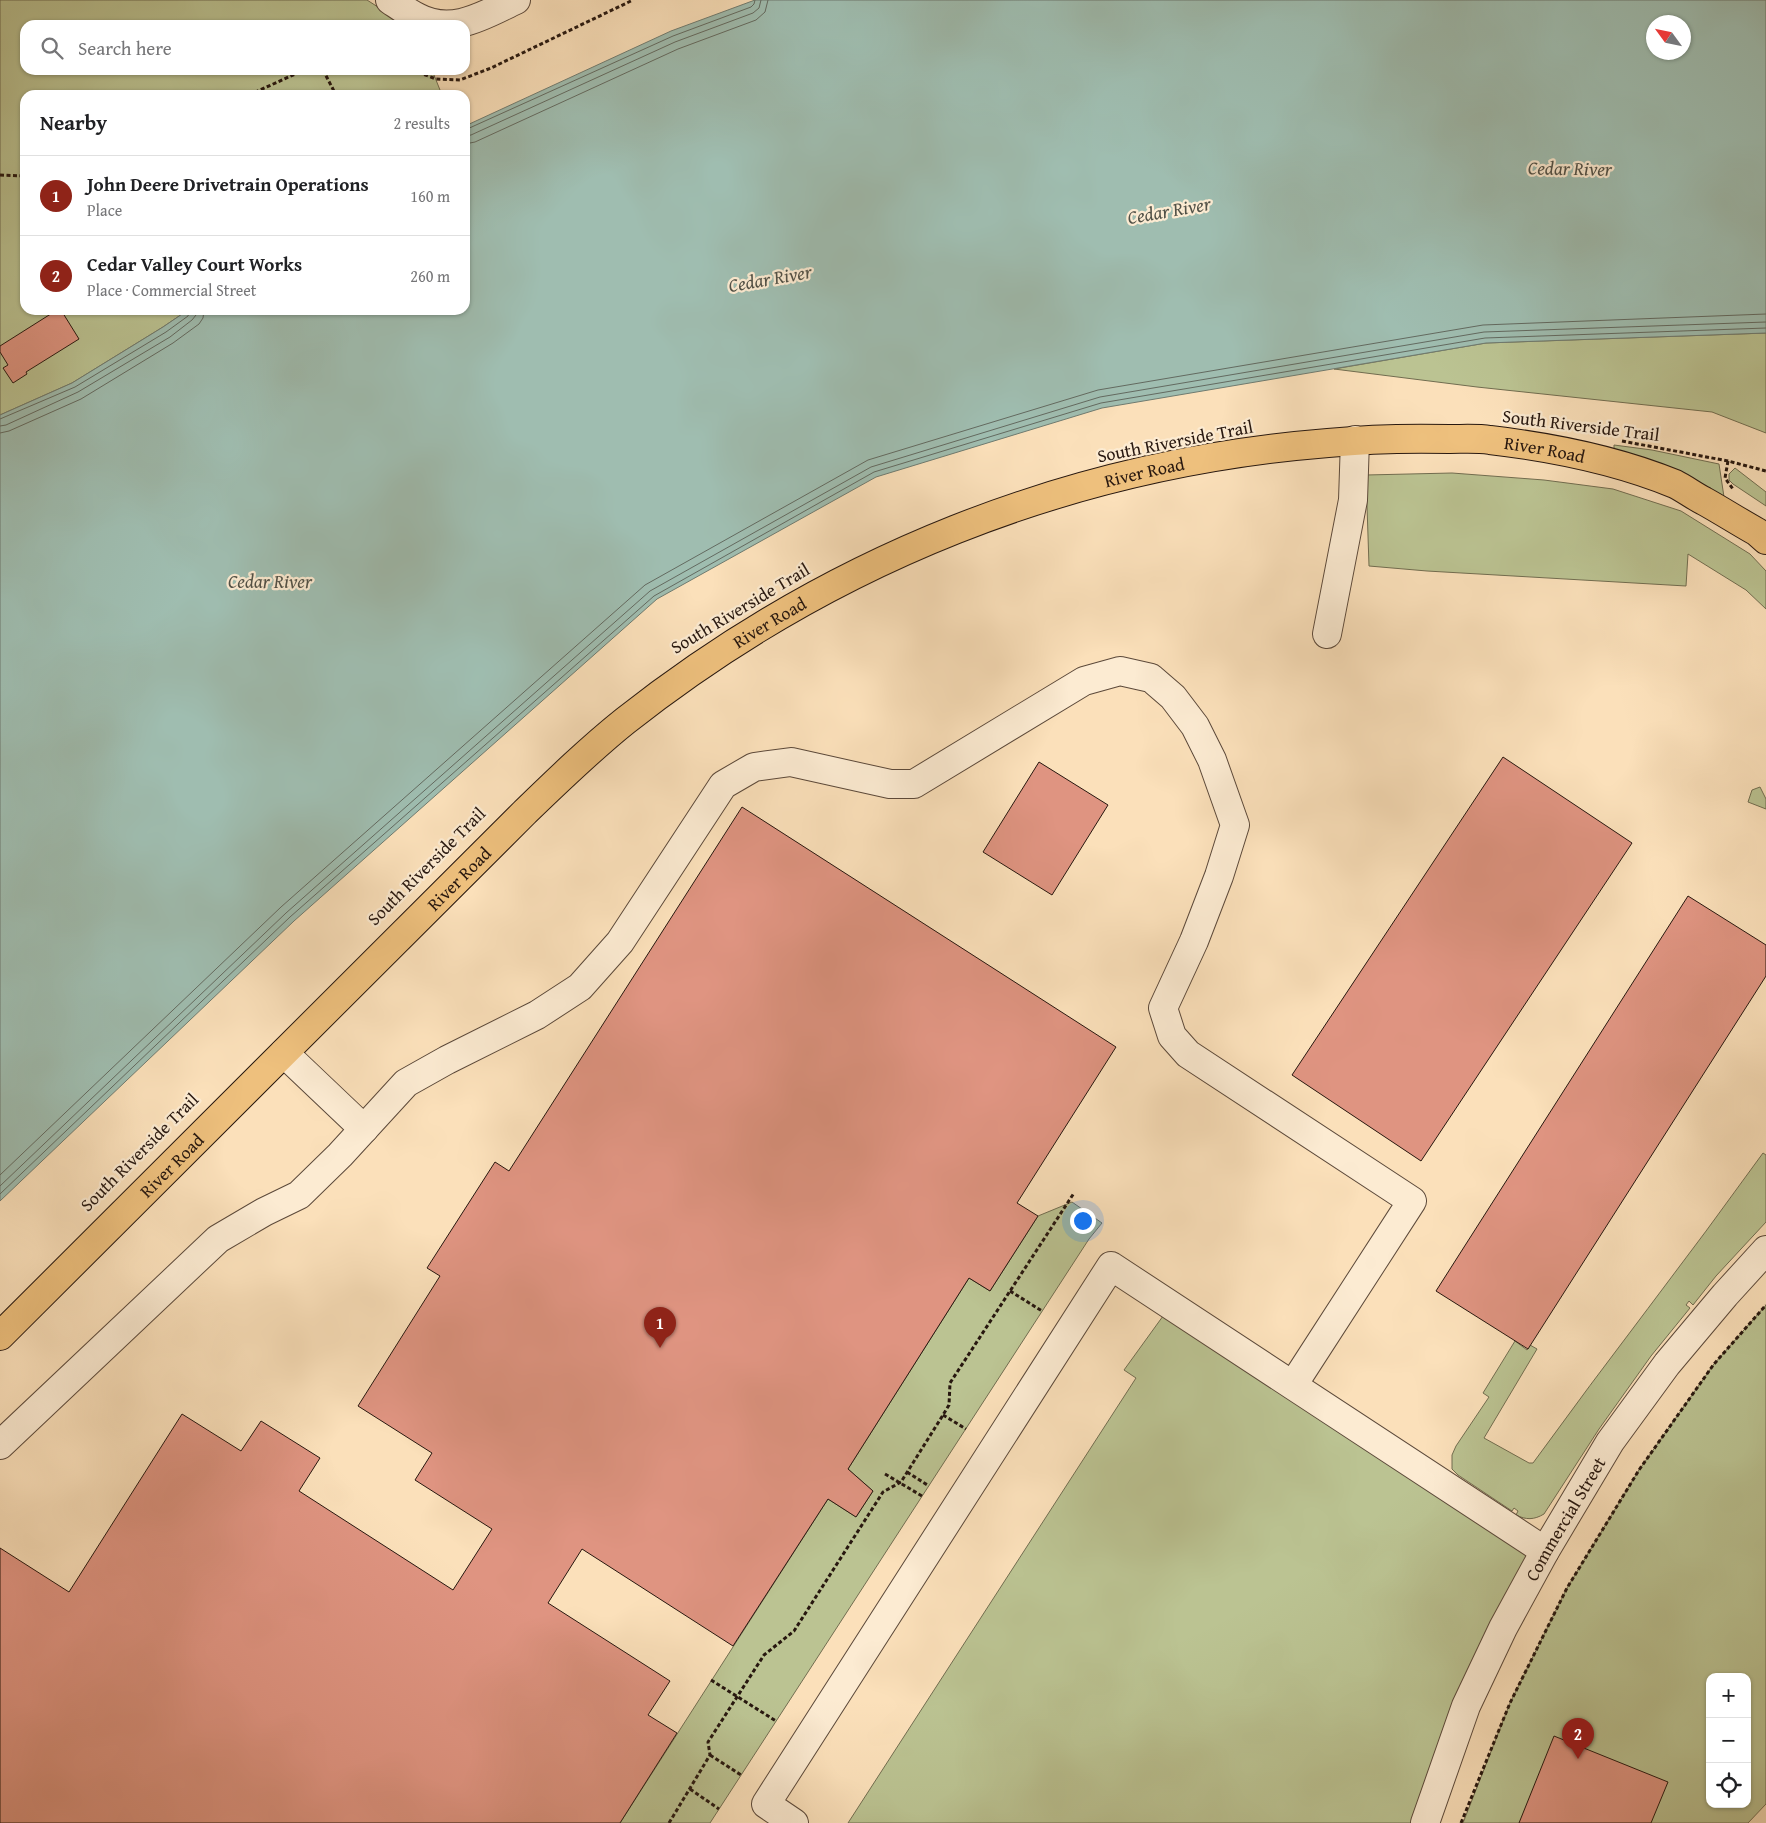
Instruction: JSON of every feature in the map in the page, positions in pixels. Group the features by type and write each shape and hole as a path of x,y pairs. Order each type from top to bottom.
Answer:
{"main road":[{"name":"River Road","path":"0,1336 524,812 573,766 623,723 731,645 787,610 846,578 906,550 967,524 1039,499 1158,467 1223,455 1289,446 1355,440 1422,438 1488,439 1596,458 1676,485 1757,532 1766,540"}],"street":[{"path":"390,0 418,18 426,20"},
{"path":"470,21 516,0"},
{"path":"1327,634 1353,500 1355,440"},
{"path":"0,1445 218,1239 264,1212 299,1195 406,1083 446,1060 538,1016 580,987 620,942 723,785 754,767 791,762 890,784 914,784 1084,682 1120,671 1151,678 1174,697 1195,726 1212,760 1235,825 1219,876 1197,932 1163,1008 1172,1036 1188,1054 1412,1201 1293,1385"},
{"path":"284,1052 364,1129"},
{"name":"Commercial Street","path":"1425,1823 1466,1706 1503,1628 1545,1551 1610,1442 1667,1364 1766,1250"},
{"path":"794,1823 766,1804 1111,1266 1545,1551"}],"path":[{"path":"425,75 436,79 460,80 491,68 633,0"},
{"path":"260,90 293,75"},
{"path":"326,75 333,90"},
{"path":"0,175 20,176"},
{"name":"South Riverside Trail","path":"1616,440 1728,461 1766,471"},
{"path":"1728,461 1725,478 1731,488 1738,492"},
{"path":"669,1823 710,1755 708,1742 737,1696 764,1655 794,1632 883,1492 901,1482 949,1404 950,1383 1074,1193"},
{"path":"1010,1291 1042,1311"},
{"path":"1461,1823 1510,1703 1567,1588 1639,1470 1714,1364 1766,1305"},
{"path":"943,1415 966,1429"},
{"path":"907,1472 929,1486"},
{"path":"885,1474 922,1496"},
{"path":"711,1680 776,1722"},
{"path":"710,1755 741,1775"},
{"path":"690,1789 719,1809"}],"green space":[{"path":"0,0 367,0 398,20 20,20 20,75 434,75 440,90 20,90 20,315 181,315 72,383 0,415"},
{"path":"1766,333 1766,433 1712,412 1477,387 1334,369 1486,343"},
{"path":"1614,445 1652,450 1719,464 1724,497 1682,475 1614,451"},
{"path":"1735,468 1766,492 1766,506 1729,480 1729,474"},
{"path":"1452,473 1544,480 1613,489 1681,511 1750,554 1766,571 1766,609 1746,590 1688,554 1686,586 1369,566 1366,475"},
{"path":"1760,787 1766,799 1766,809 1748,802 1752,790"},
{"path":"1763,1153 1766,1155 1766,1222 1716,1276 1693,1305 1689,1301 1686,1305 1690,1308 1651,1356 1599,1429 1544,1514 1530,1519 1516,1515 1518,1511 1514,1508 1512,1511 1458,1475 1452,1469 1452,1455 1489,1397 1483,1393 1515,1341 1527,1350 1530,1345 1537,1349 1484,1438 1529,1463 1533,1463"},
{"path":"1072,1202 1102,1223 1089,1239 710,1823 620,1823 828,1499 856,1517 873,1491 848,1469 969,1278 990,1291 1038,1216"},
{"path":"1171,1305 1545,1551 1425,1823 848,1823 1136,1378 1124,1370"},
{"path":"1766,1305 1766,1804 1748,1823 1463,1823 1510,1703 1567,1588 1639,1470 1714,1364"}],"water":[{"name":"Cedar River","path":"755,0 1766,0 1766,333 1486,343 1102,408 876,477 657,599 294,921 0,1201 0,415 72,383 181,315 470,315 470,124 671,31"}],"building":[{"path":"49,315 64,315 79,339 26,372 27,374 13,383 3,368 8,365 0,352 0,346"},
{"path":"1503,757 1632,843 1421,1161 1292,1075"},
{"path":"1039,762 1108,805 1052,895 983,852"},
{"path":"742,807 1116,1047 1017,1203 1038,1216 990,1291 969,1278 848,1469 873,1491 856,1517 828,1499 733,1646 582,1549 548,1603 670,1681 648,1715 677,1733 620,1823 0,1823 0,1548 69,1592 182,1414 241,1451 261,1421 320,1458 299,1491 453,1590 492,1529 415,1480 432,1453 358,1406 440,1276 427,1268 495,1162 509,1171"},
{"path":"1688,896 1766,945 1766,976 1528,1349 1436,1291"},
{"path":"1554,1736 1668,1782 1651,1823 1519,1823"}],"place":[{"name":"John Deere Drivetrain Operations","path":"660,1348"},
{"name":"Cedar Valley Court Works","path":"1578,1759"}]}
